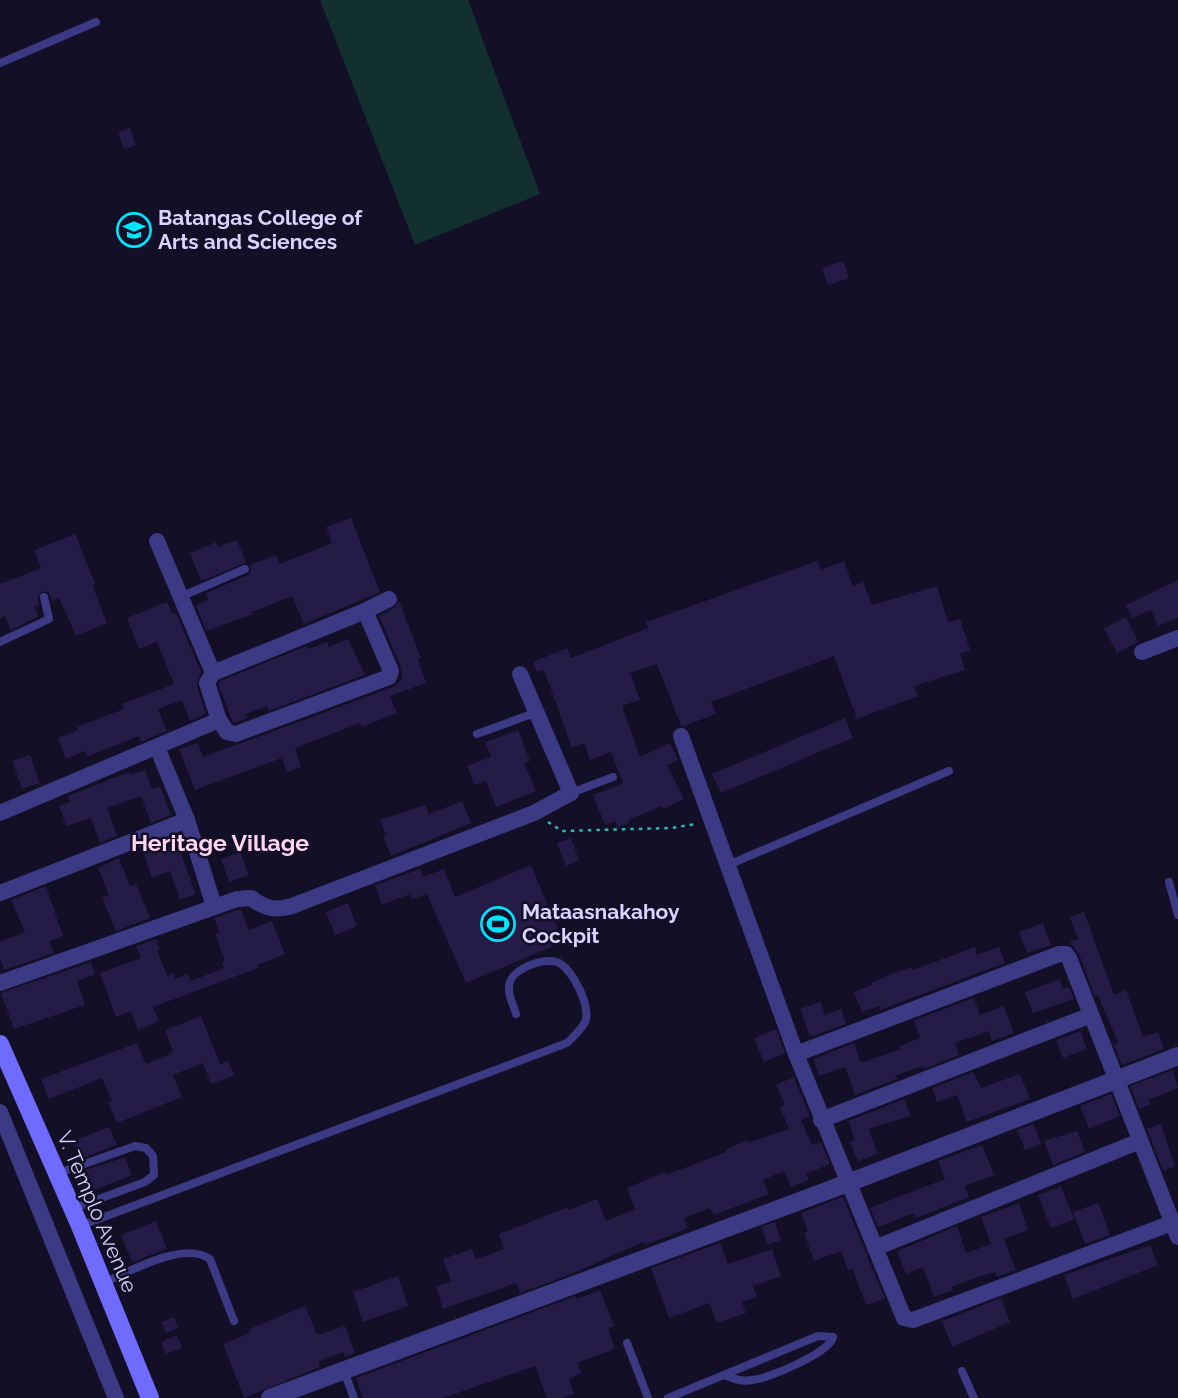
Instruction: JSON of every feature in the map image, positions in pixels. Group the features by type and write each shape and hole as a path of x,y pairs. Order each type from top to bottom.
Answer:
{"main road":[{"name":"V. Templo Avenue","path":"0,1044 150,1398"}],"street":[{"path":"157,541 213,673"},
{"path":"365,611 391,671 389,677 236,734 227,732 219,720 207,683 213,673 389,599"},
{"path":"1142,652 1178,638"},
{"path":"0,983 214,906 244,898 251,898 263,907 277,910 534,813 571,793 520,674"},
{"path":"0,813 219,720"},
{"path":"681,736 796,1054 821,1120 904,1318 913,1320 1175,1230 1066,954 1059,954 796,1054"},
{"path":"157,747 187,820 214,906"},
{"path":"0,893 187,820"},
{"path":"821,1120 1091,1015"},
{"path":"270,1398 848,1183 1178,1056"},
{"path":"0,1112 116,1398"},
{"path":"876,1248 1140,1141"}],"lane":[{"path":"0,63 96,22"},
{"path":"180,597 245,569"},
{"path":"0,642 49,619 44,597"},
{"path":"477,734 537,712"},
{"path":"728,865 948,771"},
{"path":"571,793 613,777"},
{"path":"1169,882 1178,915"},
{"path":"76,1218 568,1043 585,1022 587,1010 583,997 566,968 551,961 531,965 512,977 509,987 516,1014"},
{"path":"56,1174 135,1146 146,1148 153,1156 154,1175 76,1218"},
{"path":"103,1283 163,1257 203,1254 210,1259 234,1321"},
{"path":"668,1398 823,1334 833,1336 832,1343 821,1352 764,1378 750,1381 725,1375"},
{"path":"627,1343 648,1398"},
{"path":"793,1346 801,1361"},
{"path":"344,1371 354,1398"},
{"path":"962,1371 974,1398"}],"path":[{"path":"534,813 562,831 671,828 712,823"}],"green space":[{"path":"320,0 468,0 540,194 415,245"}],"building":[{"path":"130,128 136,145 124,149 118,132"},
{"path":"843,261 849,278 828,285 822,268"},
{"path":"351,518 380,592 304,624 292,596 206,631 196,605 208,600 206,593 248,575 250,565 276,555 280,564 332,543 326,527"},
{"path":"75,534 107,623 76,636 59,598 52,601 49,593 43,591 38,596 39,606 35,607 38,617 11,630 5,616 0,618 0,584 41,568 34,550"},
{"path":"237,540 246,563 201,581 190,553 217,542 218,547"},
{"path":"817,561 821,570 844,561 853,586 863,582 872,605 937,586 948,622 960,619 970,650 960,654 965,670 914,686 918,696 857,719 834,656 711,702 716,714 684,726 681,726 657,664 630,673 640,700 622,706 640,757 670,743 678,760 667,765 684,799 664,809 662,806 628,820 629,823 617,828 615,821 605,825 593,795 623,783 611,752 590,760 584,743 572,748 544,670 537,672 533,662 567,648 571,658 648,628 646,622"},
{"path":"1178,580 1178,618 1158,626 1151,610 1132,618 1126,605"},
{"path":"399,601 421,658 418,659 426,683 390,696 397,713 362,727 360,723 295,748 301,767 287,772 282,758 195,790 179,749 198,743 203,757 393,687 402,680 401,667 379,616 394,608"},
{"path":"167,602 172,614 176,613 201,672 197,686 206,714 190,721 182,700 158,709 167,731 141,742 139,736 87,757 85,751 66,759 58,738 78,730 77,727 124,709 122,704 174,684 157,642 139,649 127,618"},
{"path":"1126,617 1138,642 1117,653 1104,628"},
{"path":"348,639 365,675 269,711 267,706 246,714 248,718 233,723 218,684 220,681 307,646 308,649 327,642 329,647"},
{"path":"845,718 853,738 721,793 712,774"},
{"path":"518,730 530,761 524,763 536,791 496,807 486,781 474,785 467,766 491,757 485,742"},
{"path":"30,755 40,783 22,789 12,761"},
{"path":"145,770 152,789 160,786 171,815 151,823 141,796 107,808 117,836 100,843 91,818 66,826 59,806 70,802 68,796 129,772 130,775"},
{"path":"462,801 471,823 391,856 380,820 425,805 429,814"},
{"path":"174,836 196,894 180,900 170,871 152,878 142,849"},
{"path":"571,838 579,860 566,866 557,843"},
{"path":"240,852 249,875 229,882 221,859"},
{"path":"119,858 130,886 136,884 150,918 116,931 102,897 109,895 98,868"},
{"name":"Mataasnakahoy Cockpit","path":"531,865 563,942 466,983 427,894 412,899 410,894 382,905 375,885 420,869 423,877 444,869 455,897"},
{"path":"46,886 63,936 49,942 54,953 5,970 0,959 0,942 25,932 11,900"},
{"path":"348,903 357,926 335,935 326,912"},
{"path":"241,909 249,930 272,921 285,954 257,965 258,968 153,1007 159,1021 138,1030 131,1011 116,1017 100,973 141,958 136,946 156,939 160,949 157,950 167,976 173,973 175,979 188,974 191,981 224,968 222,963 225,961 215,934 219,932 214,918"},
{"path":"1084,912 1114,995 1126,990 1143,1037 1158,1032 1164,1049 1122,1065 1114,1045 1118,1043 1108,1019 1098,996 1095,997 1079,954 1070,942 1078,939 1070,917"},
{"path":"1043,923 1051,945 1027,953 1019,932"},
{"path":"975,947 977,955 999,947 1005,963 880,1010 879,1006 862,1012 854,992 889,975 912,967 913,970"},
{"path":"91,962 95,974 77,981 85,1005 14,1029 1,993"},
{"path":"1060,979 1063,989 1069,987 1074,999 1033,1013 1025,992"},
{"path":"974,998 980,1015 1004,1006 1014,1033 992,1041 989,1031 955,1043 959,1055 924,1069 923,1066 895,1076 897,1079 855,1095 845,1067 819,1076 813,1059 854,1043 861,1063 901,1049 900,1046 920,1038 914,1020"},
{"path":"821,1002 825,1015 841,1009 846,1024 810,1037 800,1009"},
{"path":"201,1016 220,1064 228,1061 234,1075 211,1084 203,1063 173,1075 182,1097 117,1123 108,1102 112,1101 102,1078 49,1099 41,1079 137,1043 146,1064 172,1053 165,1030"},
{"path":"776,1029 785,1053 764,1062 754,1038"},
{"path":"1080,1031 1087,1049 1063,1058 1056,1040"},
{"path":"1173,1070 1178,1088 1149,1100 1151,1104 1139,1109 1130,1086"},
{"path":"973,1072 981,1088 1020,1074 1030,1099 967,1122 957,1095 937,1102 932,1088"},
{"path":"794,1077 810,1116 801,1120 812,1145 821,1142 830,1164 806,1174 809,1180 791,1187 784,1171 763,1180 769,1194 714,1215 710,1208 684,1218 688,1228 669,1236 645,1245 643,1242 569,1275 520,1293 516,1283 443,1309 436,1287 451,1281 443,1259 472,1249 476,1259 504,1249 499,1234 568,1207 569,1210 597,1199 606,1221 635,1209 627,1188 726,1152 725,1150 747,1140 748,1143 789,1129 780,1107 785,1105 776,1085"},
{"path":"1111,1094 1120,1116 1089,1129 1080,1106"},
{"path":"904,1099 911,1116 868,1129 878,1154 858,1161 850,1142 855,1140 848,1121"},
{"path":"1034,1124 1041,1144 1025,1150 1017,1130"},
{"path":"1161,1124 1175,1166 1163,1171 1147,1129"},
{"path":"109,1127 117,1145 80,1159 73,1141"},
{"path":"1077,1131 1085,1152 1053,1165 1044,1141"},
{"path":"982,1145 994,1175 965,1186 969,1197 916,1218 914,1213 878,1227 870,1208 945,1179 938,1161"},
{"path":"125,1157 132,1175 94,1190 86,1170"},
{"path":"1061,1186 1074,1219 1051,1228 1038,1195"},
{"path":"843,1197 885,1299 866,1305 852,1268 848,1270 841,1251 814,1261 804,1233 808,1231 801,1213"},
{"path":"1019,1203 1028,1230 1004,1239 1016,1270 997,1277 995,1272 975,1278 934,1297 923,1267 906,1274 897,1251 957,1226 966,1253 991,1244 981,1217"},
{"path":"1098,1203 1110,1235 1085,1244 1073,1212"},
{"path":"156,1221 167,1249 132,1262 121,1235"},
{"path":"775,1222 781,1240 768,1245 761,1227"},
{"path":"720,1243 728,1264 772,1249 781,1276 753,1286 757,1297 742,1302 746,1313 717,1323 709,1303 669,1318 651,1268"},
{"path":"1150,1245 1158,1265 1073,1299 1064,1275"},
{"path":"398,1276 408,1306 363,1322 353,1292"},
{"path":"600,1290 614,1326 608,1328 615,1349 577,1363 581,1373 569,1379 574,1394 563,1398 547,1398 535,1366 443,1398 363,1398 356,1378 576,1296 577,1299"},
{"path":"1001,1298 1010,1322 952,1347 942,1321"},
{"path":"305,1306 317,1335 345,1326 355,1353 345,1357 343,1352 318,1362 320,1367 244,1398 223,1344 250,1333 249,1329"},
{"path":"174,1317 178,1328 166,1333 161,1322"},
{"path":"177,1335 182,1348 166,1354 161,1342"}],"place":[{"name":"Batangas College of Arts and Sciences","path":"134,230"},
{"name":"Mataasnakahoy Cockpit","path":"498,924"}],"district":[{"name":"Heritage Village","path":"220,843"}]}
